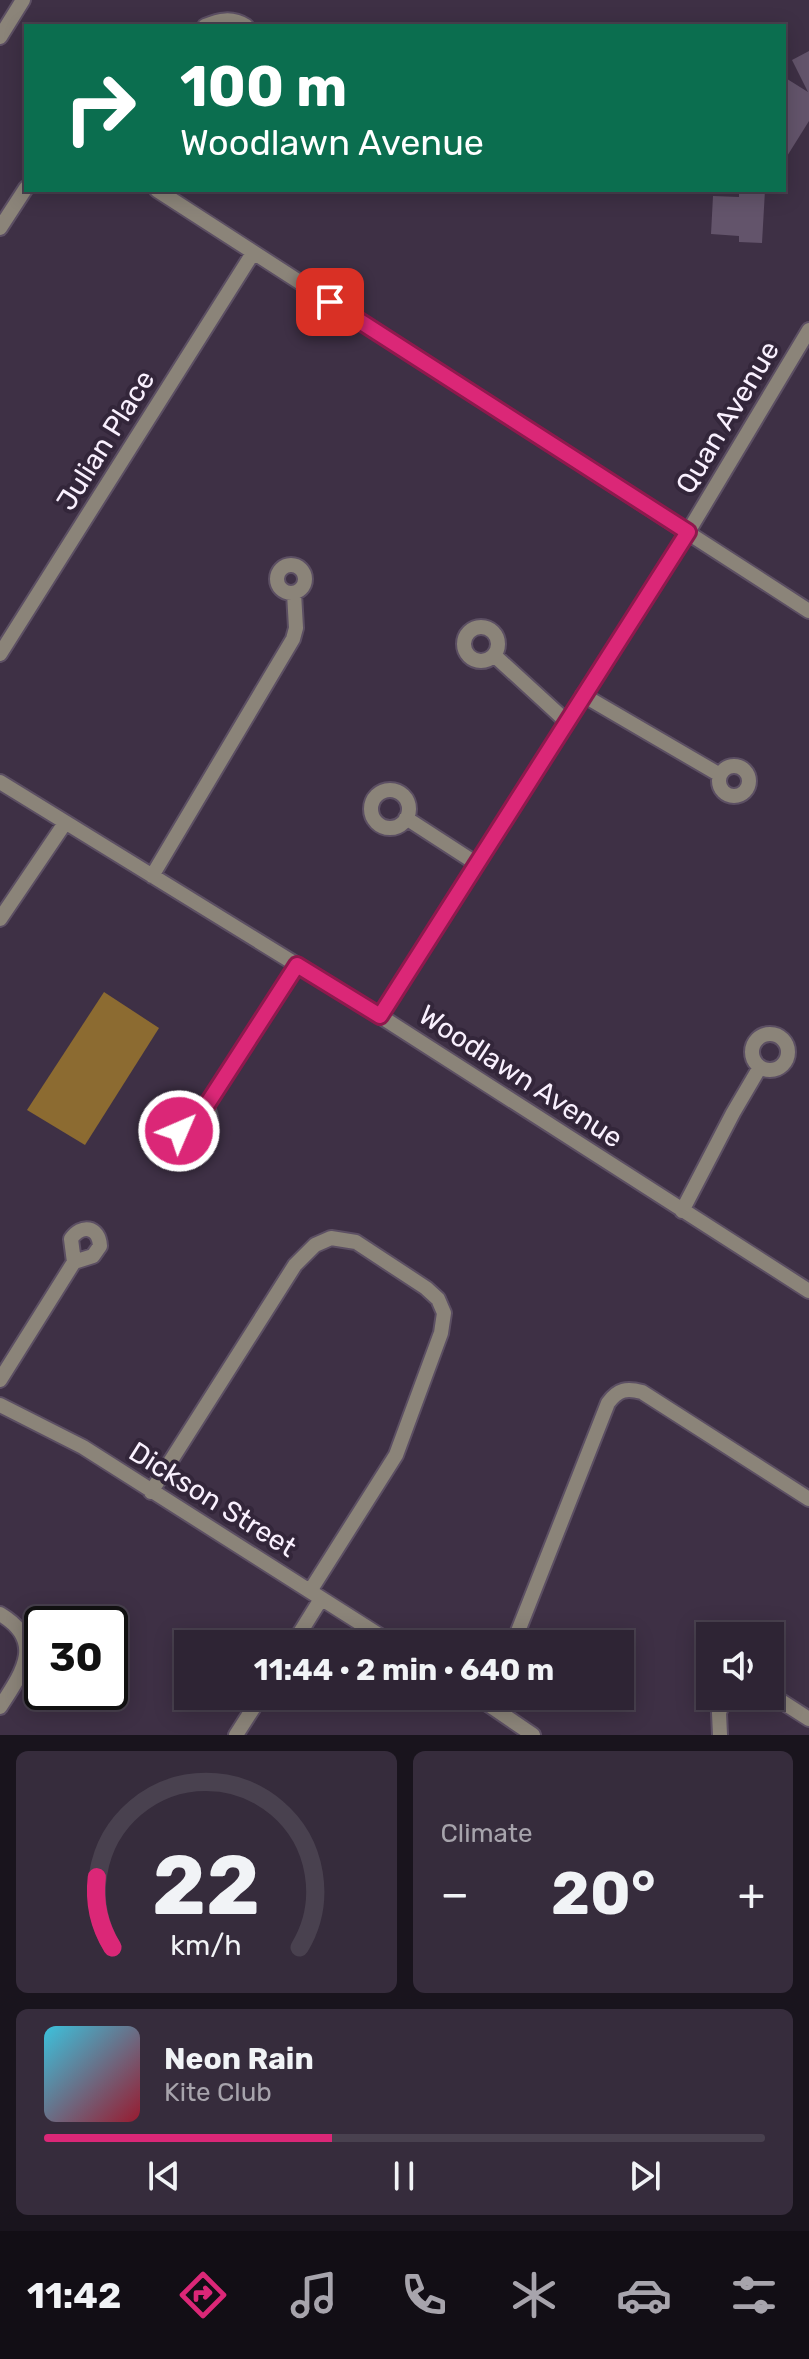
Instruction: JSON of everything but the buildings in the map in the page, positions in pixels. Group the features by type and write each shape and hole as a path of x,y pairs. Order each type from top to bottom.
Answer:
{"street":[{"path":"0,37 23,0"},
{"path":"210,24 221,20 241,24"},
{"path":"0,228 24,191"},
{"path":"160,192 809,611"},
{"name":"Julian Place","path":"0,654 253,253"},
{"name":"Quan Avenue","path":"380,1016 688,532 809,330"},
{"path":"152,876 293,639 296,628 294,593"},
{"path":"494,655 566,721"},
{"path":"583,695 720,775"},
{"name":"Woodlawn Avenue","path":"0,782 380,1016 809,1291"},
{"path":"406,818 477,864"},
{"path":"0,919 65,823"},
{"path":"206,1106 297,965"},
{"path":"682,1211 760,1067"},
{"path":"151,1492 295,1265 315,1245 331,1238 356,1242 438,1299 444,1313 441,1333 396,1455 315,1595 299,1630"},
{"path":"0,1380 74,1262"},
{"path":"519,1630 614,1394 628,1388 642,1392 809,1499"},
{"name":"Dickson Street","path":"0,1405 83,1447 371,1630"},
{"path":"0,1614 16,1624 28,1646 26,1663 0,1707"},
{"path":"784,1703 809,1719"},
{"path":"236,1735 252,1710"},
{"path":"497,1710 509,1728 533,1735"},
{"path":"720,1710 720,1735"}],"shaded area":[{"path":"104,992 159,1028 85,1145 27,1110"}],"route":[{"path":"179,1131 180,1121 189,1112 206,1106 297,965 380,1016 688,532 330,302"}]}
